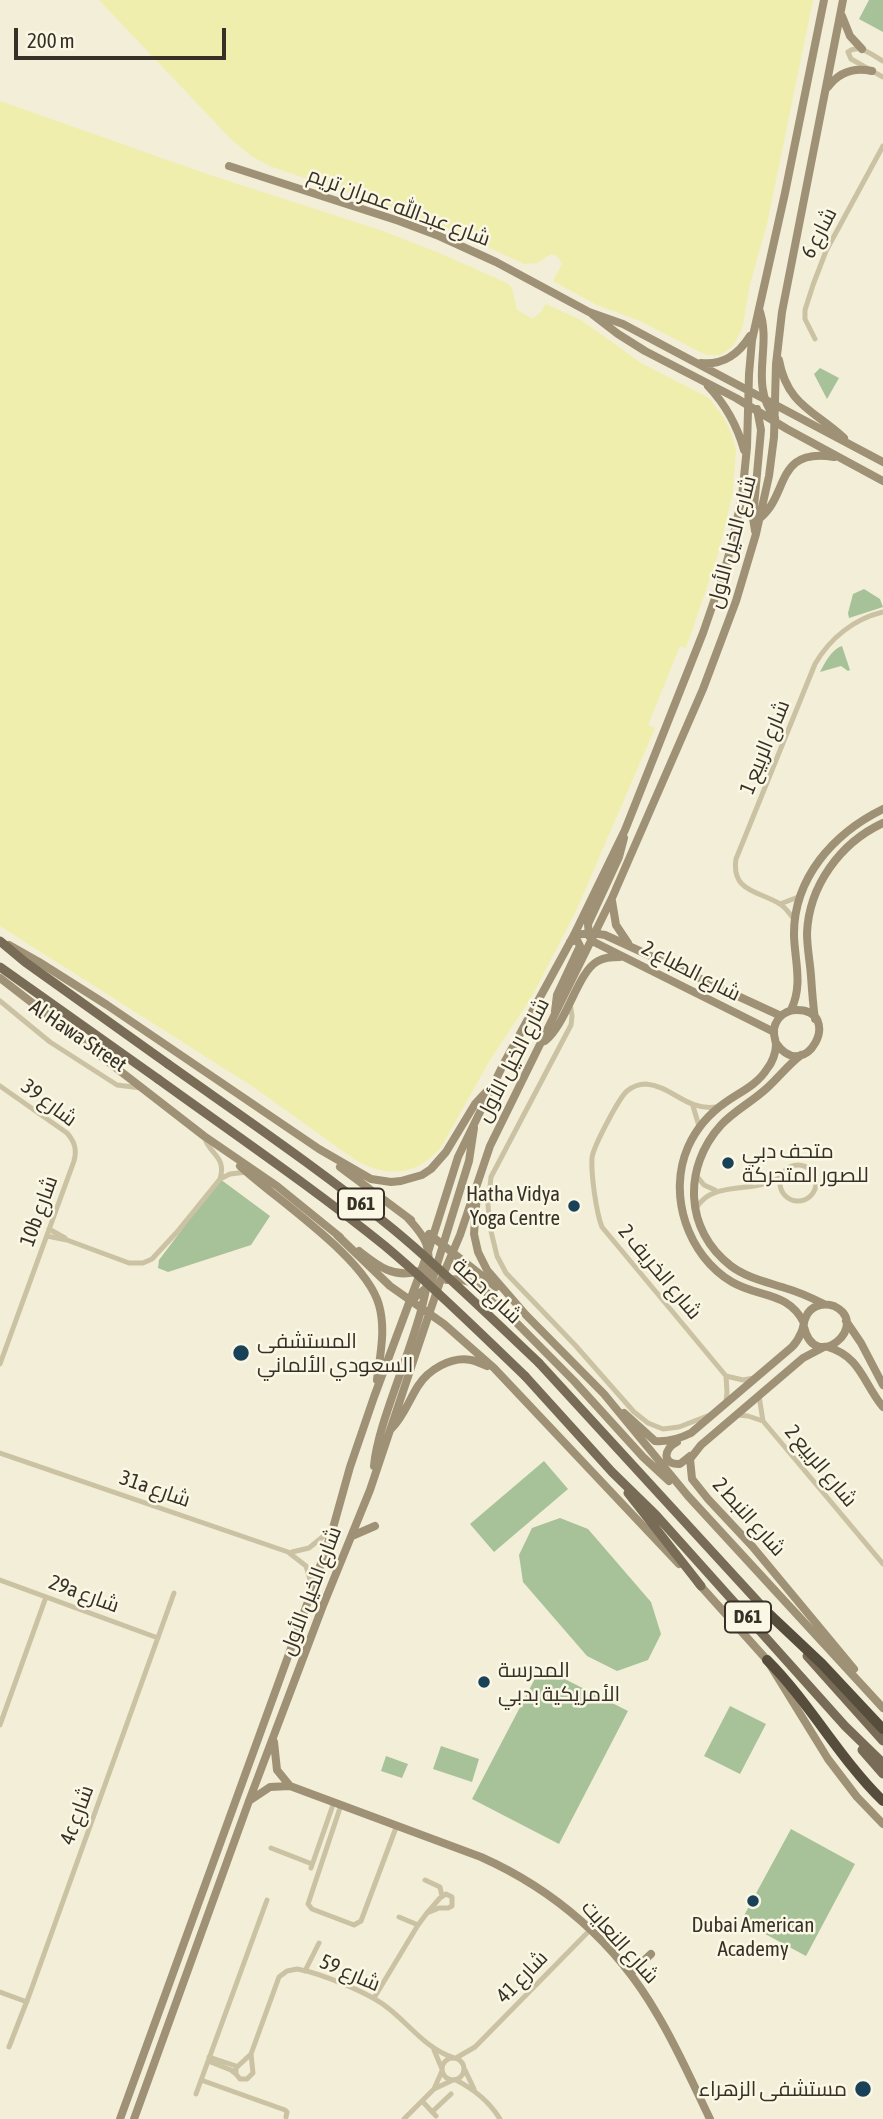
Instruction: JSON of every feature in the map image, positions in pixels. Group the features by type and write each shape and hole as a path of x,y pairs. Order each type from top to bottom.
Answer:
{"highway":[{"path":"769,1614 822,1664 883,1729"},
{"path":"766,1660 883,1801"}],"main road":[{"name":"شارع الخيل الأول","path":"120,2119 311,1593 374,1396 425,1269 432,1237 458,1157 493,1085 572,939 625,830 703,633 724,572 737,522 746,462 750,350 824,0"},
{"name":"شارع الخيل الأول","path":"134,2119 249,1801 374,1479 388,1431 490,1146 592,936 602,921 703,689 736,601 756,534 769,476 782,312 844,0"},
{"path":"841,10 848,31 862,49"},
{"path":"825,93 832,82 847,72 859,69 872,71"},
{"name":"شارع عبدالله عمران تريم","path":"229,166 399,221 496,262 589,312 638,347 701,379 883,481"},
{"path":"759,309 764,328 761,388 774,419"},
{"name":"شارع عبدالله عمران تريم","path":"589,312 623,324 883,461"},
{"path":"693,362 712,364 729,358 743,346 754,330"},
{"path":"778,353 783,376 794,396 811,414 837,432 851,446"},
{"path":"761,373 765,388 771,388 775,382"},
{"path":"701,379 730,414 746,462"},
{"path":"748,392 758,411 761,430 753,518 756,534"},
{"path":"760,518 771,506 783,478 796,464 814,456 842,459"},
{"path":"792,1010 799,987 795,922 805,883 814,867 838,839 852,827 883,809"},
{"path":"883,823 860,836 841,853 825,874 815,897 807,934 819,1030 818,1041 811,1050 787,1066 767,1088 720,1126 706,1146 695,1172 693,1185 700,1224 710,1244 732,1267 836,1308 861,1343 883,1385"},
{"path":"572,939 592,936 588,925 619,857 625,830"},
{"path":"612,898 616,925 632,947"},
{"path":"594,913 594,923 602,921"},
{"name":"شارع الطباع 2","path":"592,936 632,947 781,1016"},
{"name":"شارع الطباع 2","path":"592,936 623,957 774,1032"},
{"path":"555,1014 557,995 580,946 577,940 572,939"},
{"path":"1,942 30,956 107,1005 319,1149 371,1179 391,1182 412,1179 431,1169 439,1162 475,1104 493,1085"},
{"name":"شارع حصة","path":"1,942 25,962 322,1174 445,1274 539,1363 883,1741"},
{"path":"542,1043 556,1030 591,966 601,959 623,957"},
{"name":"شارع حصة","path":"0,967 367,1232 434,1288 526,1376 845,1726 883,1763"},
{"path":"0,978 204,1136 277,1186 337,1235 390,1272 410,1274 425,1269 453,1250"},
{"path":"726,1009 733,1008 737,1003 735,995"},
{"path":"816,1020 807,1012 792,1010 781,1016 775,1026 773,1059 765,1073 719,1107 699,1128 687,1150 680,1185 685,1220 694,1242 707,1261 725,1277 745,1288 785,1301 796,1311 808,1339 818,1346 844,1353 856,1364 883,1408"},
{"path":"776,1043 787,1053 801,1055"},
{"path":"374,1479 379,1433 469,1161 474,1127"},
{"path":"218,1145 354,1264 371,1287 380,1306 382,1327 382,1348 374,1396"},
{"path":"319,1149 442,1245 453,1250 526,1315 655,1441 674,1440 691,1433"},
{"path":"479,1181 474,1225 478,1252 487,1270 526,1315"},
{"path":"407,1217 422,1235 428,1252"},
{"path":"337,1235 368,1267 494,1368 701,1586"},
{"path":"425,1269 429,1314"},
{"path":"410,1302 428,1287 440,1282 456,1278 473,1283 541,1347 643,1457 688,1496"},
{"path":"824,1304 808,1312 792,1347 691,1433 669,1447 666,1451 668,1460 675,1465 684,1463 701,1445 803,1358 833,1345 842,1338 846,1321"},
{"path":"388,1431 397,1424 419,1385 436,1368 450,1362 466,1360 494,1368"},
{"path":"604,1394 688,1496 883,1708"},
{"name":"شارع النبط 2","path":"701,1445 690,1460 692,1479 818,1624 853,1667 875,1700"},
{"path":"612,1472 701,1586 766,1660 828,1759 883,1824"},
{"path":"352,1536 375,1525"},
{"path":"845,1726 857,1745 883,1774"},
{"path":"274,1738 277,1770 290,1786"},
{"path":"249,1801 270,1787 290,1786"},
{"name":"شارع النعايت","path":"290,1786 500,1866 544,1891 591,1929 631,1973 666,2028 710,2119"},
{"path":"631,1973 651,1954"},
{"path":"152,2069 145,2067 145,2064 157,2026 157,2015"}],"street":[{"path":"883,61 862,49 850,50 849,58 883,77"},
{"name":"شارع 6","path":"815,339 805,319 813,285 827,251 883,146"},
{"name":"شارع الربيع 1","path":"795,922 780,904 741,884 735,872 736,859 815,664 825,649 846,629 883,611"},
{"path":"780,904 801,896"},
{"name":"Al Hawa Street","path":"0,1001 50,1042 117,1085 142,1088"},
{"path":"570,1003 572,1016 569,1029 491,1177 488,1194 489,1216 498,1256 512,1280 640,1418 656,1427 669,1429 688,1425 713,1414"},
{"name":"شارع الخريف 2","path":"719,1107 693,1106 647,1084 634,1087 623,1095 593,1152 592,1162 599,1220 605,1231 726,1376"},
{"name":"شارع 39","path":"0,1086 67,1133 75,1147"},
{"path":"693,1106 699,1128"},
{"path":"204,1136 221,1163 220,1179"},
{"name":"10b شارع","path":"0,1364 74,1161 75,1147"},
{"path":"696,1210 704,1198 718,1191 762,1186 782,1176 790,1168 802,1166 811,1171 816,1180 813,1192 804,1200 792,1200 784,1193 762,1186"},
{"path":"48,1233 129,1263 140,1264 152,1259 220,1179 230,1174 247,1172"},
{"path":"695,1172 704,1185 718,1191"},
{"path":"782,1176 784,1193"},
{"path":"726,1403 726,1376 743,1380 755,1378"},
{"name":"شارع الربيع 2","path":"759,1396 763,1420 883,1564"},
{"name":"شارع الربيع 2","path":"737,1415 763,1420"},
{"name":"31a شارع","path":"0,1451 288,1552"},
{"path":"288,1552 300,1552 309,1548 333,1528"},
{"path":"288,1552 308,1570 311,1593"},
{"name":"29a شارع","path":"0,1580 158,1638"},
{"name":"4c شارع","path":"9,2047 174,1593"},
{"path":"0,1725 47,1597"},
{"path":"337,1804 308,1904 312,1909 354,1925 360,1923 397,1825"},
{"path":"271,1848 311,1866 337,1804"},
{"path":"425,1880 440,1887 442,1896"},
{"path":"374,1998 427,1913 442,1896 446,1894 452,1897 452,1906 427,1913"},
{"path":"196,2094 267,1900"},
{"path":"399,1917 418,1925"},
{"name":"شارع 41","path":"464,2067 475,2047 591,1929"},
{"path":"305,1971 319,1942"},
{"name":"شارع 59","path":"236,2074 245,2080 252,2075 251,2054 279,1978 292,1969 305,1971 374,1998 434,2050 455,2058"},
{"path":"0,1992 27,2002"},
{"name":"شارع 41","path":"455,2058 475,2047"},
{"name":"شارع 59","path":"434,2050 442,2070"},
{"path":"209,2059 236,2066 251,2054"},
{"path":"434,2089 444,2062 455,2058 461,2061 474,2089"},
{"path":"209,2059 236,2074"},
{"path":"236,2066 236,2074"},
{"path":"404,2119 434,2089 463,2076 464,2067"},
{"path":"442,2070 446,2078 474,2089 500,2119"},
{"path":"201,2080 286,2110 285,2117"},
{"path":"422,2101 434,2114 451,2094"}],"green space":[{"path":"869,0 883,0 883,32 859,19"},
{"path":"820,368 839,378 827,399 814,374"},
{"path":"864,589 880,599 883,607 849,618 853,594"},
{"path":"842,646 850,670 841,666 820,672 832,653"},
{"path":"220,1179 270,1216 251,1245 168,1272 158,1268 159,1260"},
{"path":"544,1461 568,1489 494,1552 470,1524"},
{"path":"560,1518 588,1529 651,1602 661,1634 648,1660 617,1671 587,1656 523,1582 519,1555 532,1528"},
{"path":"541,1667 628,1711 559,1844 472,1799"},
{"path":"730,1706 766,1724 740,1774 704,1756"},
{"path":"441,1746 479,1759 472,1782 433,1769"},
{"path":"386,1756 408,1764 402,1778 381,1771"},
{"path":"791,1829 855,1864 806,1956 741,1921"}],"sand":[{"path":"99,0 813,0 767,224 750,284 742,329 733,346 720,355 706,355 640,321 597,305 553,281 562,264 558,257 551,254 537,263 524,264 406,212 272,167 251,156 229,137"},
{"path":"0,101 210,175 380,230 507,283 512,288 517,310 533,319 546,304 581,320 641,363 709,398 731,433 736,449 733,492 718,555 686,648 680,646 648,725 655,728 576,911 531,998 490,1060 441,1147 431,1157 411,1169 389,1171 354,1159 255,1088 0,926"}],"place":[{"name":"متحف دبي للصور المتحركة","path":"728,1163"},
{"name":"Hatha Vidya Yoga Centre","path":"574,1206"},
{"name":"المستشفى السعودي الألماني","path":"241,1353"},
{"name":"المدرسة الأمريكية بدبي","path":"484,1682"},
{"name":"Dubai American Academy","path":"753,1901"},
{"name":"مستشفى الزهراء","path":"863,2089"}]}
